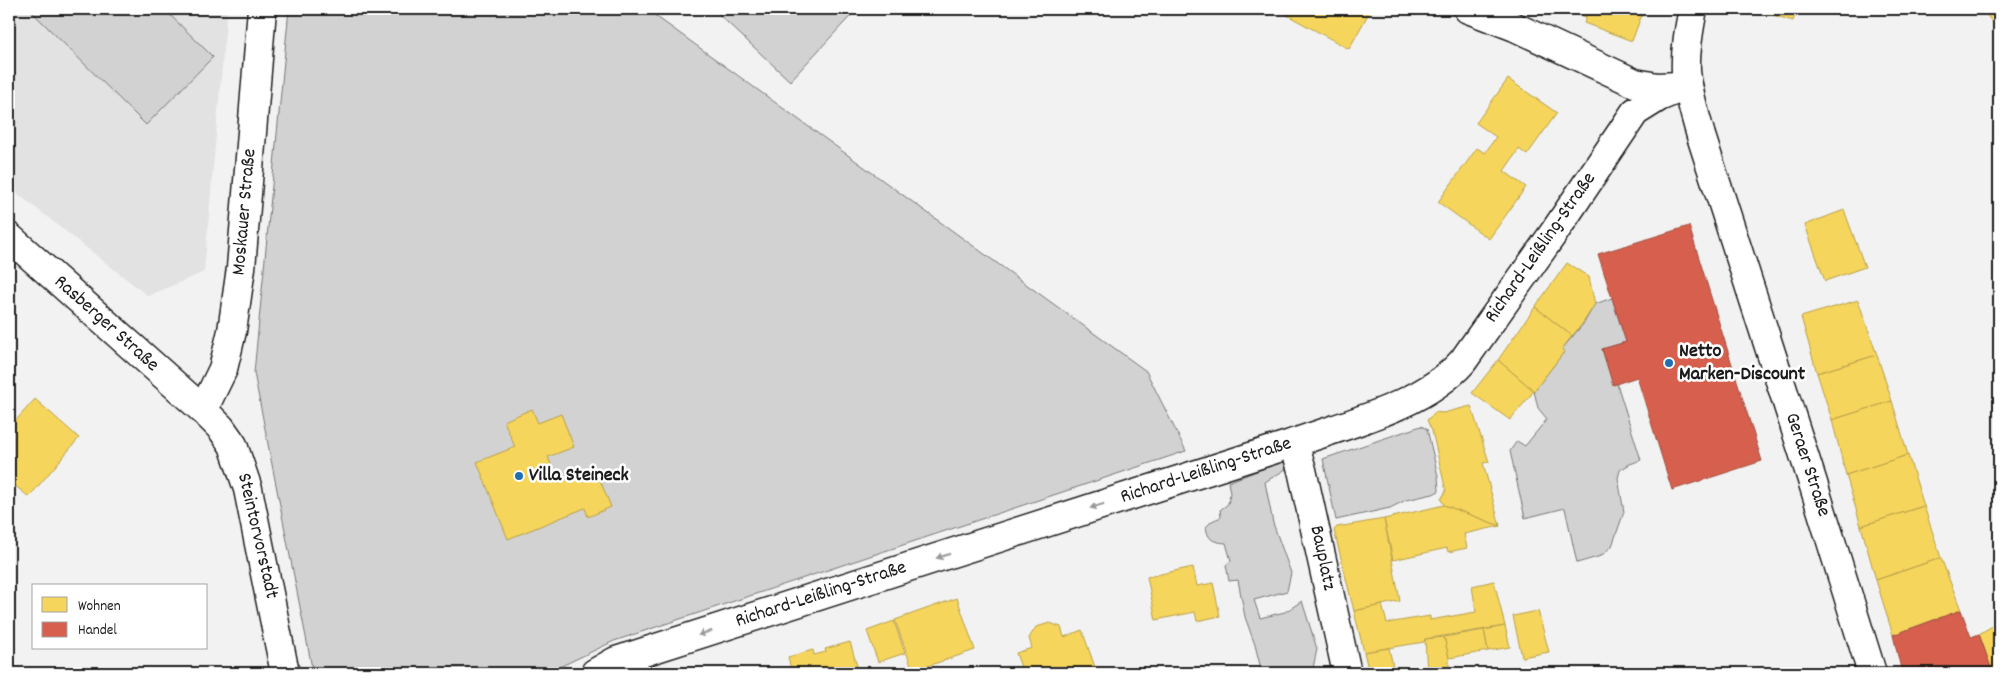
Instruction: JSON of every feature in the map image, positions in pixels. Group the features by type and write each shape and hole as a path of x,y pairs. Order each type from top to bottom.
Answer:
{"street":[{"name":"Moskauer Straße","path":"203,410 223,369 232,331 240,268 262,9"},
{"path":"1468,9 1515,27 1635,83 1657,87 1688,86"},
{"name":"Geraer Straße","path":"1693,9 1686,69 1688,86 1706,153 1812,480 1872,673"},
{"name":"Richard-Leißling-Straße","path":"595,673 616,661 1294,443 1389,410 1452,374 1555,232 1635,112 1659,97 1688,86"},
{"name":"Rasberger Straße","path":"9,237 203,410"},
{"name":"Steintorvorstadt","path":"203,410 221,428 233,445 248,489 285,673"},
{"name":"Bauplatz","path":"1294,443 1302,470 1347,673"}],"shaded area":[{"path":"9,9 227,9 204,272 148,296 9,187"},
{"path":"29,9 164,9 213,57 146,125"},
{"path":"289,9 646,9 1146,371 1186,451 614,641 547,673 313,673 254,373"},
{"path":"713,9 857,9 790,81"},
{"path":"1612,298 1626,342 1602,349 1613,384 1617,384 1641,460 1620,470 1618,478 1624,512 1612,546 1601,556 1577,563 1565,508 1525,518 1510,451 1517,441 1525,446 1547,419 1538,408 1534,391 1564,352 1562,349 1584,323 1595,304"},
{"path":"1421,426 1427,429 1438,476 1439,491 1406,500 1390,508 1336,520 1323,459"},
{"path":"1286,460 1291,466 1265,482 1273,523 1291,573 1287,591 1254,600 1260,618 1285,612 1302,601 1317,649 1312,673 1262,673 1245,617 1238,580 1229,581 1226,565 1231,561 1226,543 1212,540 1208,535 1206,527 1212,521 1221,517 1220,510 1228,504 1230,493 1228,482"}],"building: Wohnen":[{"path":"1276,9 1371,9 1349,49"},
{"path":"1562,9 1589,9 1586,17"},
{"path":"1589,9 1644,9 1632,41 1584,23"},
{"path":"1753,9 1797,9 1793,21"},
{"path":"1982,9 1999,9 1999,31"},
{"path":"1508,79 1557,113 1527,155 1519,149 1504,171 1526,187 1489,239 1438,202 1477,148 1485,153 1496,137 1476,123"},
{"path":"1844,210 1865,267 1825,281 1805,225"},
{"path":"1567,263 1589,277 1595,304 1572,336 1535,307"},
{"path":"1858,300 1877,355 1817,373 1801,317"},
{"path":"1535,307 1572,336 1562,349 1564,352 1534,391 1498,360"},
{"path":"1877,355 1892,401 1832,420 1817,373"},
{"path":"1498,360 1534,391 1510,420 1472,393"},
{"path":"35,399 79,438 29,497 9,481 9,428"},
{"path":"1892,401 1908,455 1846,475 1832,420"},
{"path":"1471,406 1489,462 1483,463 1500,526 1444,505 1441,499 1446,491 1432,431 1427,420 1435,412 1443,413"},
{"name":"Villa Steineck","path":"532,409 538,423 561,414 574,447 548,457 558,483 595,468 611,507 588,517 585,508 508,539 477,462 515,447 504,421"},
{"path":"1908,455 1924,506 1861,526 1846,475"},
{"path":"1444,505 1500,526 1464,534 1467,548 1448,552 1447,548 1393,560 1384,519"},
{"path":"1924,506 1941,558 1876,580 1861,526"},
{"path":"1384,519 1400,601 1354,611 1334,530 1337,527"},
{"path":"1941,558 1961,610 1893,635 1876,580"},
{"path":"1193,567 1197,586 1213,583 1220,616 1197,621 1195,612 1156,620 1147,577"},
{"path":"1494,581 1505,626 1425,639 1424,642 1364,652 1354,611 1382,605 1387,623 1430,616 1430,620 1476,612 1472,586"},
{"path":"957,598 975,650 913,671 895,620"},
{"path":"1538,611 1549,652 1522,657 1513,616"},
{"path":"894,621 905,653 878,662 867,631"},
{"path":"1999,622 1999,673 1993,673 1979,634"},
{"path":"1050,623 1061,627 1064,637 1082,630 1097,673 1023,673 1016,653 1032,648 1029,638 1036,627"},
{"path":"1505,626 1510,647 1488,651 1484,630"},
{"path":"1484,630 1488,651 1449,658 1444,637"},
{"path":"1444,637 1449,658 1449,673 1427,673 1425,639"},
{"path":"850,642 859,673 792,673 788,657 813,650 814,655 826,652 825,649"},
{"path":"1389,648 1394,671 1409,668 1410,673 1369,673 1364,652"}],"building: Handel":[{"name":"Netto Marken-Discount","path":"1689,226 1762,461 1672,490 1637,377 1613,385 1602,349 1626,342 1598,254"},
{"path":"1961,610 1971,637 1979,634 1993,673 1902,673 1893,635"}],"place":[{"name":"Netto Marken-Discount","path":"1669,363"},
{"name":"Villa Steineck","path":"519,476"}]}
